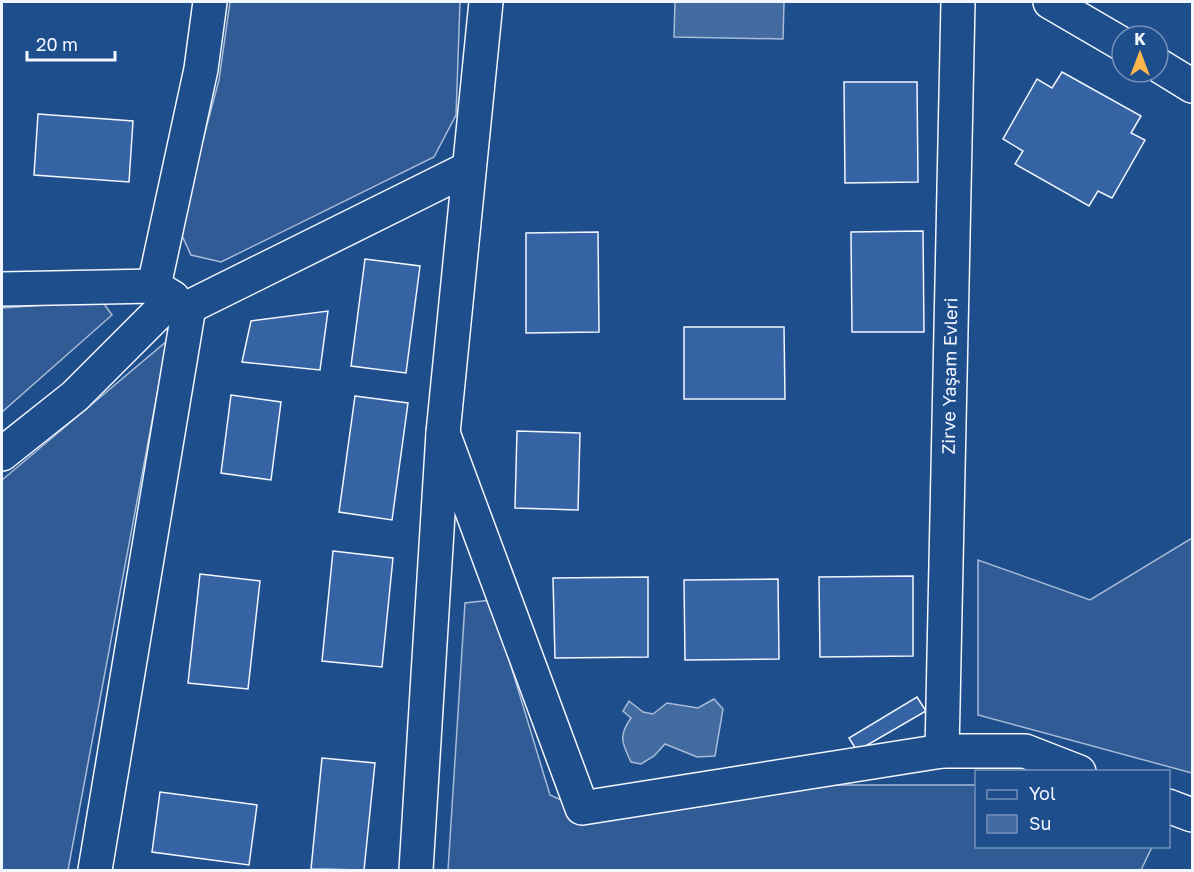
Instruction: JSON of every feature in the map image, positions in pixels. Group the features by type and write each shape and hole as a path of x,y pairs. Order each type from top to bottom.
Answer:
{"street":[{"path":"94,870 210,2"},
{"path":"416,870 443,433 486,2"},
{"name":"Zirve Yaşam Evleri","path":"942,751 958,2"},
{"path":"1050,2 1110,37"},
{"path":"1170,72 1192,86"},
{"path":"2,454 75,396 172,297 469,168"},
{"path":"2,289 172,297"},
{"path":"443,433 582,808 942,751 1025,751 1076,770"},
{"path":"1170,807 1192,815"}],"shaded area":[{"path":"230,2 460,2 456,115 434,157 221,262 191,255 179,229 219,80"},
{"path":"102,301 112,315 2,412 2,308"},
{"path":"167,341 68,870 2,870 2,480"},
{"path":"1192,538 1192,773 978,715 978,560 1090,600"},
{"path":"491,600 550,795 608,821 833,785 975,785 975,848 1152,848 1141,870 448,870 465,603"}],"water":[{"path":"675,2 784,2 783,39 674,37"},
{"path":"714,699 723,709 715,756 697,757 665,744 654,756 641,764 631,762 623,740 624,730 631,718 623,711 629,701 643,712 653,714 667,703 698,708"}],"building":[{"path":"1062,72 1141,116 1131,133 1145,140 1112,198 1098,191 1089,206 1015,164 1023,151 1003,139 1037,79 1052,88"},
{"path":"844,82 917,82 918,182 845,183"},
{"path":"38,114 133,121 129,182 34,175"},
{"path":"923,231 924,332 852,332 851,232"},
{"path":"598,232 599,332 526,333 526,233"},
{"path":"365,259 420,266 406,373 351,366"},
{"path":"328,311 320,370 242,362 251,321"},
{"path":"684,327 784,327 785,399 684,399"},
{"path":"231,395 281,402 271,480 221,473"},
{"path":"355,396 408,403 392,520 339,512"},
{"path":"517,431 580,433 578,510 515,508"},
{"path":"333,551 393,558 382,667 322,661"},
{"path":"200,574 260,581 248,689 188,683"},
{"path":"913,576 913,656 820,657 819,577"},
{"path":"648,577 648,657 555,658 553,578"},
{"path":"778,579 779,659 685,660 684,580"},
{"path":"917,697 926,711 857,751 849,738"},
{"path":"322,758 375,763 364,870 311,869"},
{"path":"160,792 257,805 249,865 152,852"}]}
